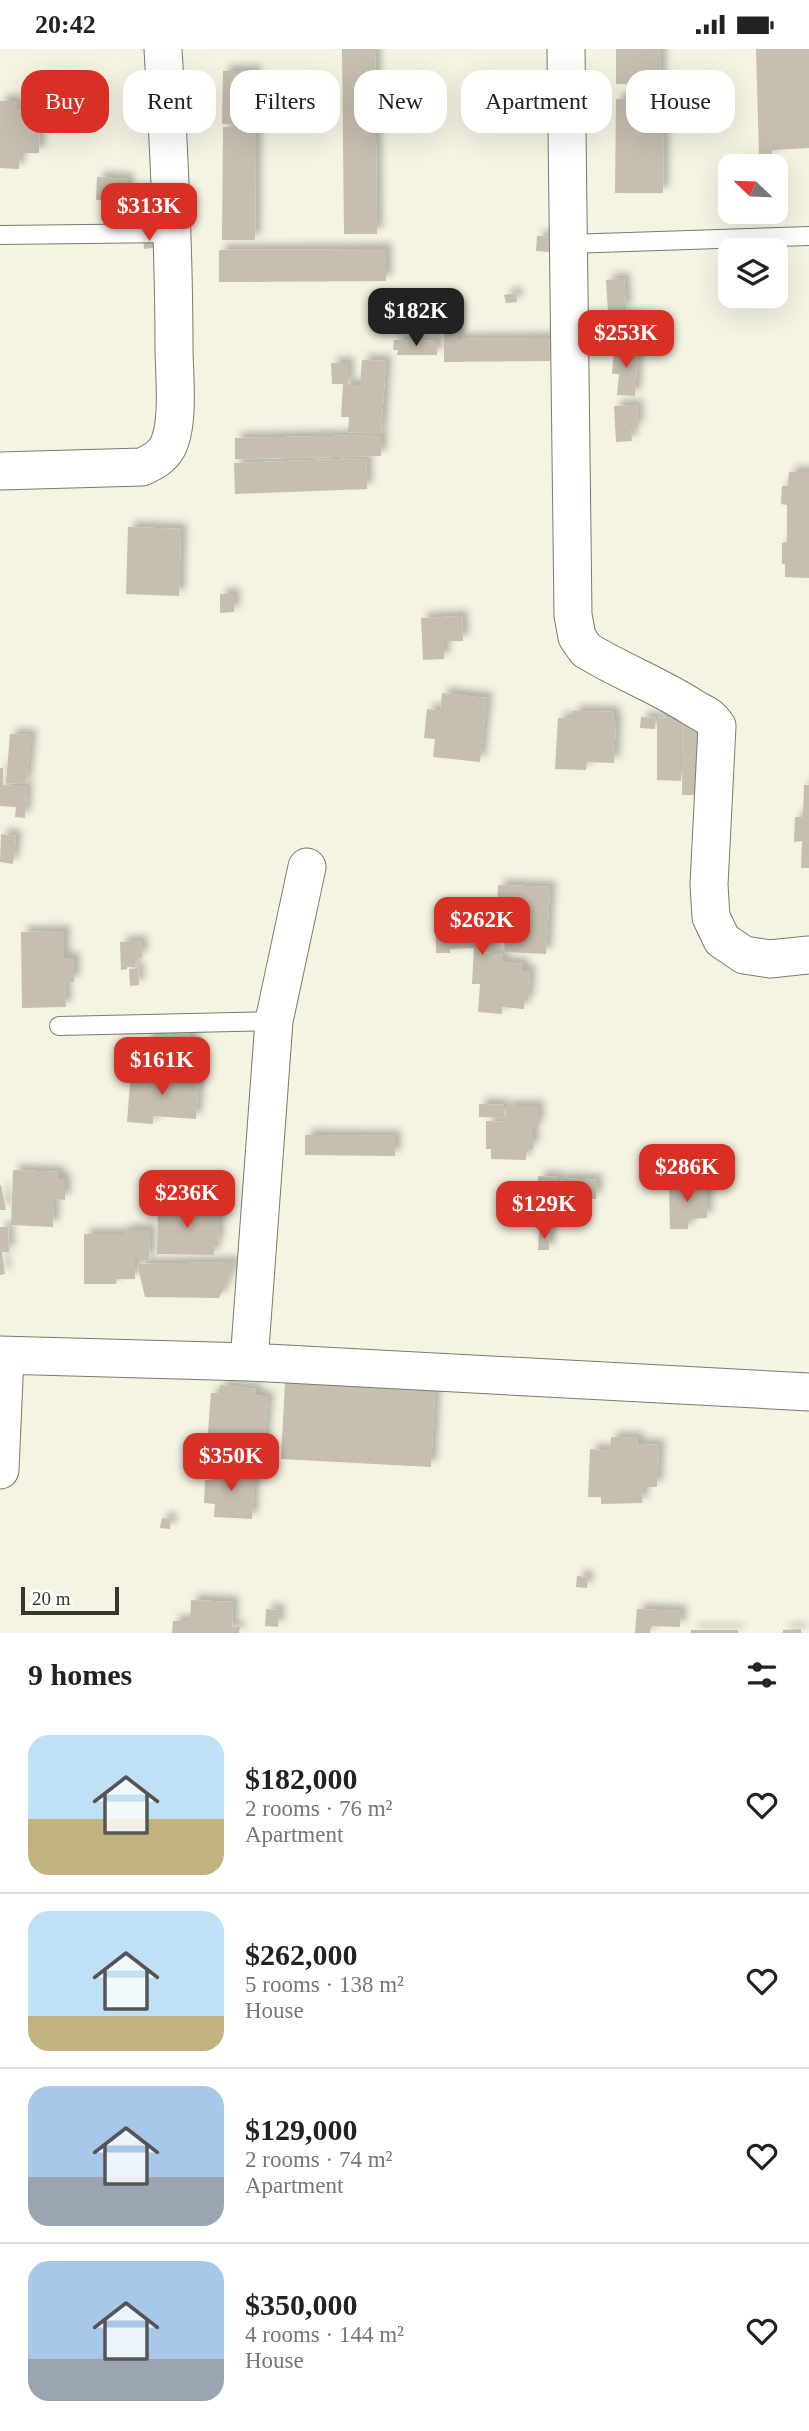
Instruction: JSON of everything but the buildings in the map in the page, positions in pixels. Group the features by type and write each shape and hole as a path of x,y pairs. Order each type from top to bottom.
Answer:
{"street":[{"path":"0,471 142,467 156,460 167,447 173,429 175,395 173,233 163,49"},
{"path":"566,49 573,615 577,637 586,650 676,696 694,709 709,714 717,726 709,885 711,917 722,940 744,955 770,959 809,955"},
{"path":"248,1362 274,1021 307,867"},
{"path":"0,1471 3,1356 248,1362 809,1392"}],"lane":[{"path":"0,236 173,233"},
{"path":"568,244 809,236"},
{"path":"59,1026 274,1021"}]}
